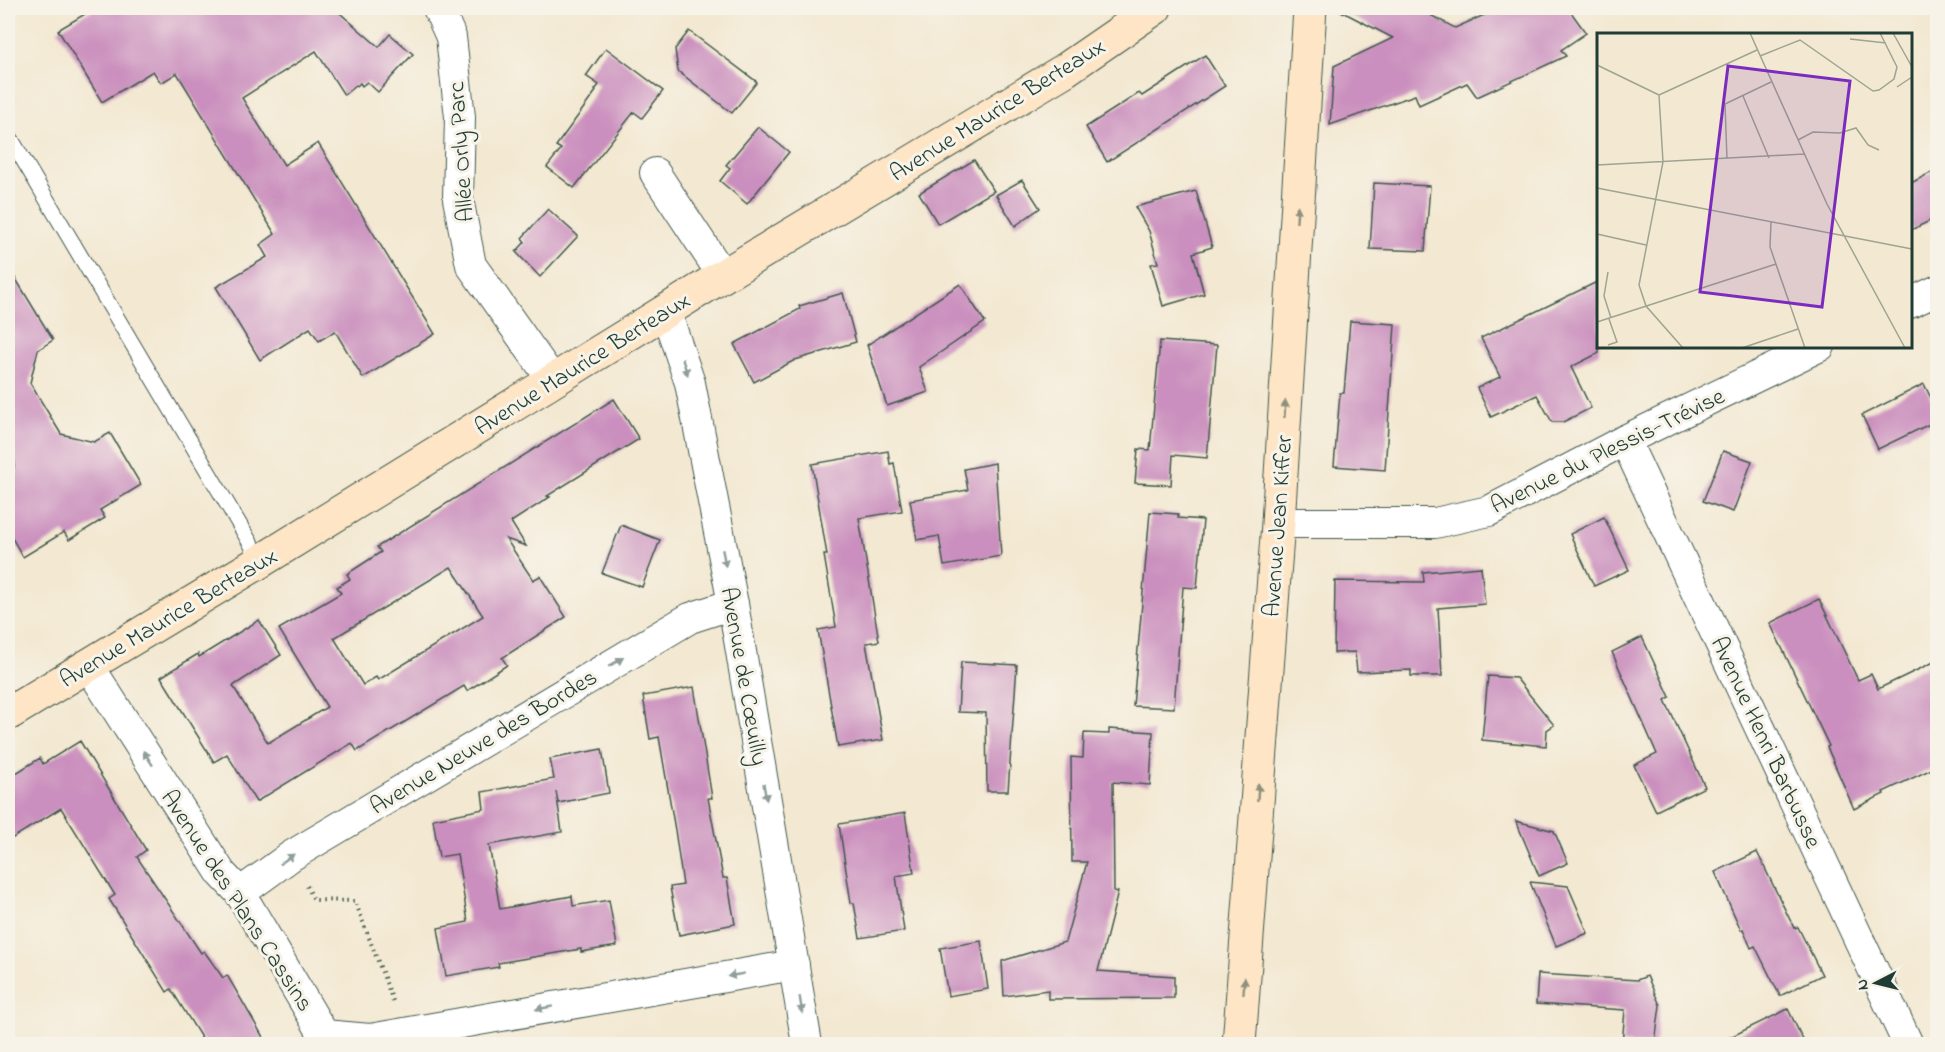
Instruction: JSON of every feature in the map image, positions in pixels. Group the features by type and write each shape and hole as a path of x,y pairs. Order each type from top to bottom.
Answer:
{"main road":[{"name":"Avenue Maurice Berteaux","path":"8,714 723,276 1065,70 1155,8"},
{"name":"Avenue Jean Kiffer","path":"1239,1044 1278,523 1310,8"}],"street":[{"name":"Allée Orly Parc","path":"438,8 451,37 459,117 458,199 471,265 553,381"},
{"path":"655,173 723,276"},
{"path":"1912,303 1938,290"},
{"name":"Avenue de Cœuilly","path":"666,312 690,383 734,604 807,1044"},
{"name":"Avenue du Plessis-Trévise","path":"1278,523 1435,523 1489,511 1625,440 1816,348"},
{"name":"Avenue Henri Barbusse","path":"1625,440 1908,1044"},
{"name":"Avenue Neuve des Bordes","path":"240,893 291,856 690,618 734,604"},
{"name":"Avenue des Plans Cassins","path":"89,666 221,873 240,893 324,1035 370,1039 794,965"}],"lane":[{"path":"8,134 261,561"}],"path":[{"path":"291,856 314,900 355,901 405,1033"}],"building":[{"path":"95,8 334,8 379,47 390,34 413,54 378,92 367,82 362,86 360,83 356,85 344,95 316,51 242,98 284,165 318,143 435,334 363,378 335,331 319,341 310,328 260,360 216,287 267,257 260,245 275,234 177,73 161,83 153,71 102,102 58,30"},
{"path":"1335,8 1417,8 1455,28 1500,8 1568,8 1586,33 1561,50 1566,56 1477,97 1467,83 1419,105 1415,95 1330,125 1334,66 1393,38"},
{"path":"689,31 757,82 732,113 678,71 675,49"},
{"path":"606,48 663,91 642,118 634,112 574,188 547,167 561,149 556,146 599,85 586,76"},
{"path":"1205,55 1225,86 1107,162 1086,127 1139,93 1142,96"},
{"path":"758,127 789,152 747,204 720,181 730,168 726,165"},
{"path":"974,160 994,191 938,224 919,193"},
{"path":"1938,169 1938,217 1912,230 1912,182"},
{"path":"1022,180 1040,208 1015,226 996,195"},
{"path":"1374,183 1430,186 1425,251 1370,249"},
{"path":"1196,191 1212,247 1193,253 1204,294 1163,306 1151,264 1158,263 1149,231 1135,207"},
{"path":"548,209 578,236 540,277 516,252 525,242 522,238"},
{"path":"8,266 53,340 38,350 30,383 61,434 94,442 110,433 141,485 100,510 105,518 69,540 64,532 23,557 8,531 8,491 15,462 8,449"},
{"path":"1597,282 1597,348 1599,348 1599,353 1571,367 1591,408 1563,422 1552,422 1537,395 1491,417 1477,388 1500,377 1481,338"},
{"path":"960,284 985,322 919,367 928,392 887,406 867,345"},
{"path":"843,293 856,342 795,360 754,382 734,344 800,309 799,306"},
{"path":"1350,321 1395,324 1385,470 1334,466 1340,393 1344,393"},
{"path":"1160,341 1217,345 1207,458 1173,455 1171,485 1135,483 1138,449 1150,450"},
{"path":"1924,384 1938,412 1938,420 1878,449 1862,415"},
{"path":"614,399 639,439 547,496 550,497 511,522 526,546 506,539 533,580 540,576 566,617 502,658 507,665 467,691 464,686 357,751 352,743 256,802 227,754 214,762 161,677 198,654 199,657 259,620 281,655 233,686 268,743 327,707 279,629 341,593 337,587 350,579 347,574 381,552 377,547","holes":["451,567 483,616 378,680 376,677 363,685 334,638"]},
{"path":"888,451 890,464 894,463 902,511 859,518 879,641 866,643 883,740 838,747 818,630 836,627 812,464"},
{"path":"1723,451 1752,461 1733,512 1703,501"},
{"path":"995,463 1001,556 944,566 939,536 917,540 910,500 968,490 964,469"},
{"path":"1150,512 1178,514 1178,518 1203,520 1197,588 1183,587 1174,708 1133,706"},
{"path":"1604,517 1629,570 1594,586 1570,534"},
{"path":"621,525 660,540 642,587 602,573"},
{"path":"1481,567 1485,604 1438,608 1442,676 1411,676 1411,670 1357,672 1355,652 1334,653 1335,581 1424,582 1423,572"},
{"path":"1819,599 1858,680 1871,674 1878,689 1938,660 1938,766 1883,792 1884,794 1854,809 1827,747 1829,746 1770,623"},
{"path":"1642,637 1670,697 1665,700 1705,787 1656,811 1634,765 1657,754 1612,652"},
{"path":"961,662 1017,665 1008,791 987,791 986,713 958,712"},
{"path":"1488,676 1516,678 1554,725 1547,730 1546,746 1482,740"},
{"path":"694,687 712,798 708,798 723,878 727,878 735,924 679,935 670,887 683,885 675,830 659,737 650,739 643,696"},
{"path":"1109,729 1153,732 1150,785 1113,782 1114,891 1118,892 1098,971 1174,976 1174,998 1048,999 1048,990 1004,996 1002,961 1065,942 1087,862 1072,862 1071,757 1083,758 1084,733 1109,734"},
{"path":"80,741 146,850 137,857 201,953 204,951 223,978 227,975 267,1044 205,1044 171,989 167,992 109,899 115,895 61,808 8,841 8,778 40,758 43,764"},
{"path":"602,749 609,793 558,803 556,791 562,832 489,845 500,909 572,896 573,906 609,900 617,946 581,952 581,949 498,963 499,967 446,976 438,928 468,922 457,854 439,857 433,819 484,809 482,792 554,779 550,759"},
{"path":"905,813 914,873 896,876 904,931 860,938 854,903 851,903 839,824"},
{"path":"1516,821 1554,831 1568,863 1539,876"},
{"path":"1757,852 1794,928 1798,927 1822,975 1780,996 1755,946 1751,948 1743,929 1741,930 1715,872"},
{"path":"1530,882 1568,886 1588,933 1556,946"},
{"path":"981,941 988,989 948,996 940,948"},
{"path":"1538,974 1637,980 1647,976 1660,1005 1655,1044 1622,1044 1625,1010 1536,1004"},
{"path":"1788,1009 1805,1044 1716,1044"}]}
